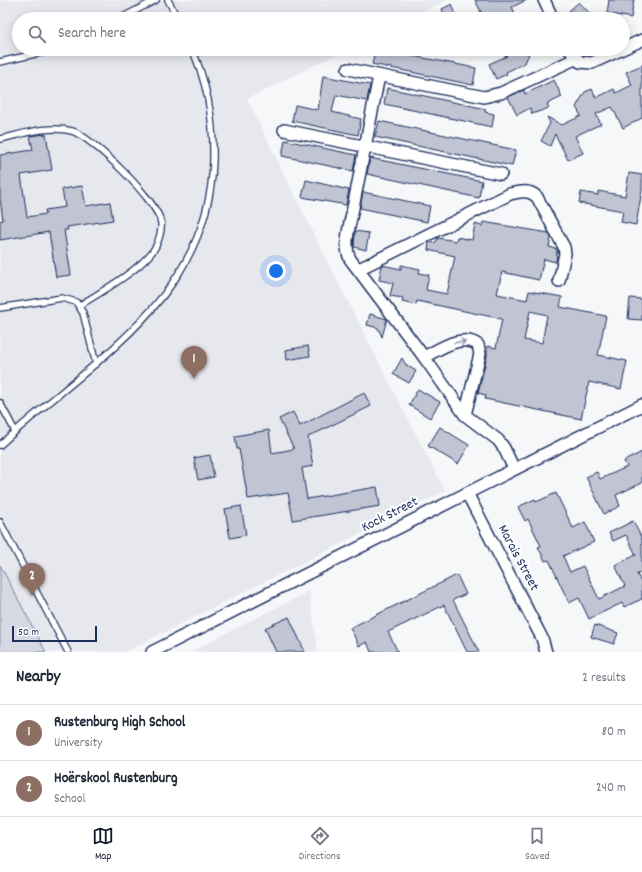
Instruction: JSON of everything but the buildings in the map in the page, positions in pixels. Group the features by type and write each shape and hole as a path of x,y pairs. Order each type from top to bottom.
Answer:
{"street":[{"path":"544,0 550,12"},
{"path":"630,46 642,40"},
{"path":"573,56 575,59 586,64 607,56"},
{"path":"348,69 484,97 501,93 575,59"},
{"path":"379,76 347,246 350,259 424,357 465,415 498,440 504,448 514,469"},
{"path":"284,130 501,174"},
{"path":"359,269 510,194 527,191 533,193 537,197 564,247 565,254 558,281"},
{"path":"424,357 455,341 472,341 478,345 480,354 465,415"},
{"name":"Kock Street","path":"152,652 642,405"},
{"name":"Marais Street","path":"467,493 542,638 552,652"},
{"name":"Marais Street","path":"542,638 546,652"}],"lane":[{"path":"133,12 156,0"},
{"path":"168,0 174,12"},
{"path":"0,62 26,56"},
{"path":"0,445 126,338 158,303 176,279 195,246 206,211 213,174 214,142 211,110 205,82 195,56"},
{"path":"0,139 58,128 74,132 97,147 147,196 161,221 160,234 155,248 141,263 128,274 80,305"},
{"path":"0,308 62,298 70,299 80,305 96,364"},
{"path":"0,403 15,431"},
{"path":"0,522 68,652"}],"shaded area":[{"path":"0,0 447,0 422,12 12,12 12,56 333,56 247,99 330,267 445,491 125,652 0,652"},
{"path":"0,565 46,652 0,652"},
{"path":"309,591 318,652 190,652"}],"place":[{"name":"Rustenburg High School","path":"194,379"},
{"name":"Hoërskool Rustenburg","path":"32,596"}]}
